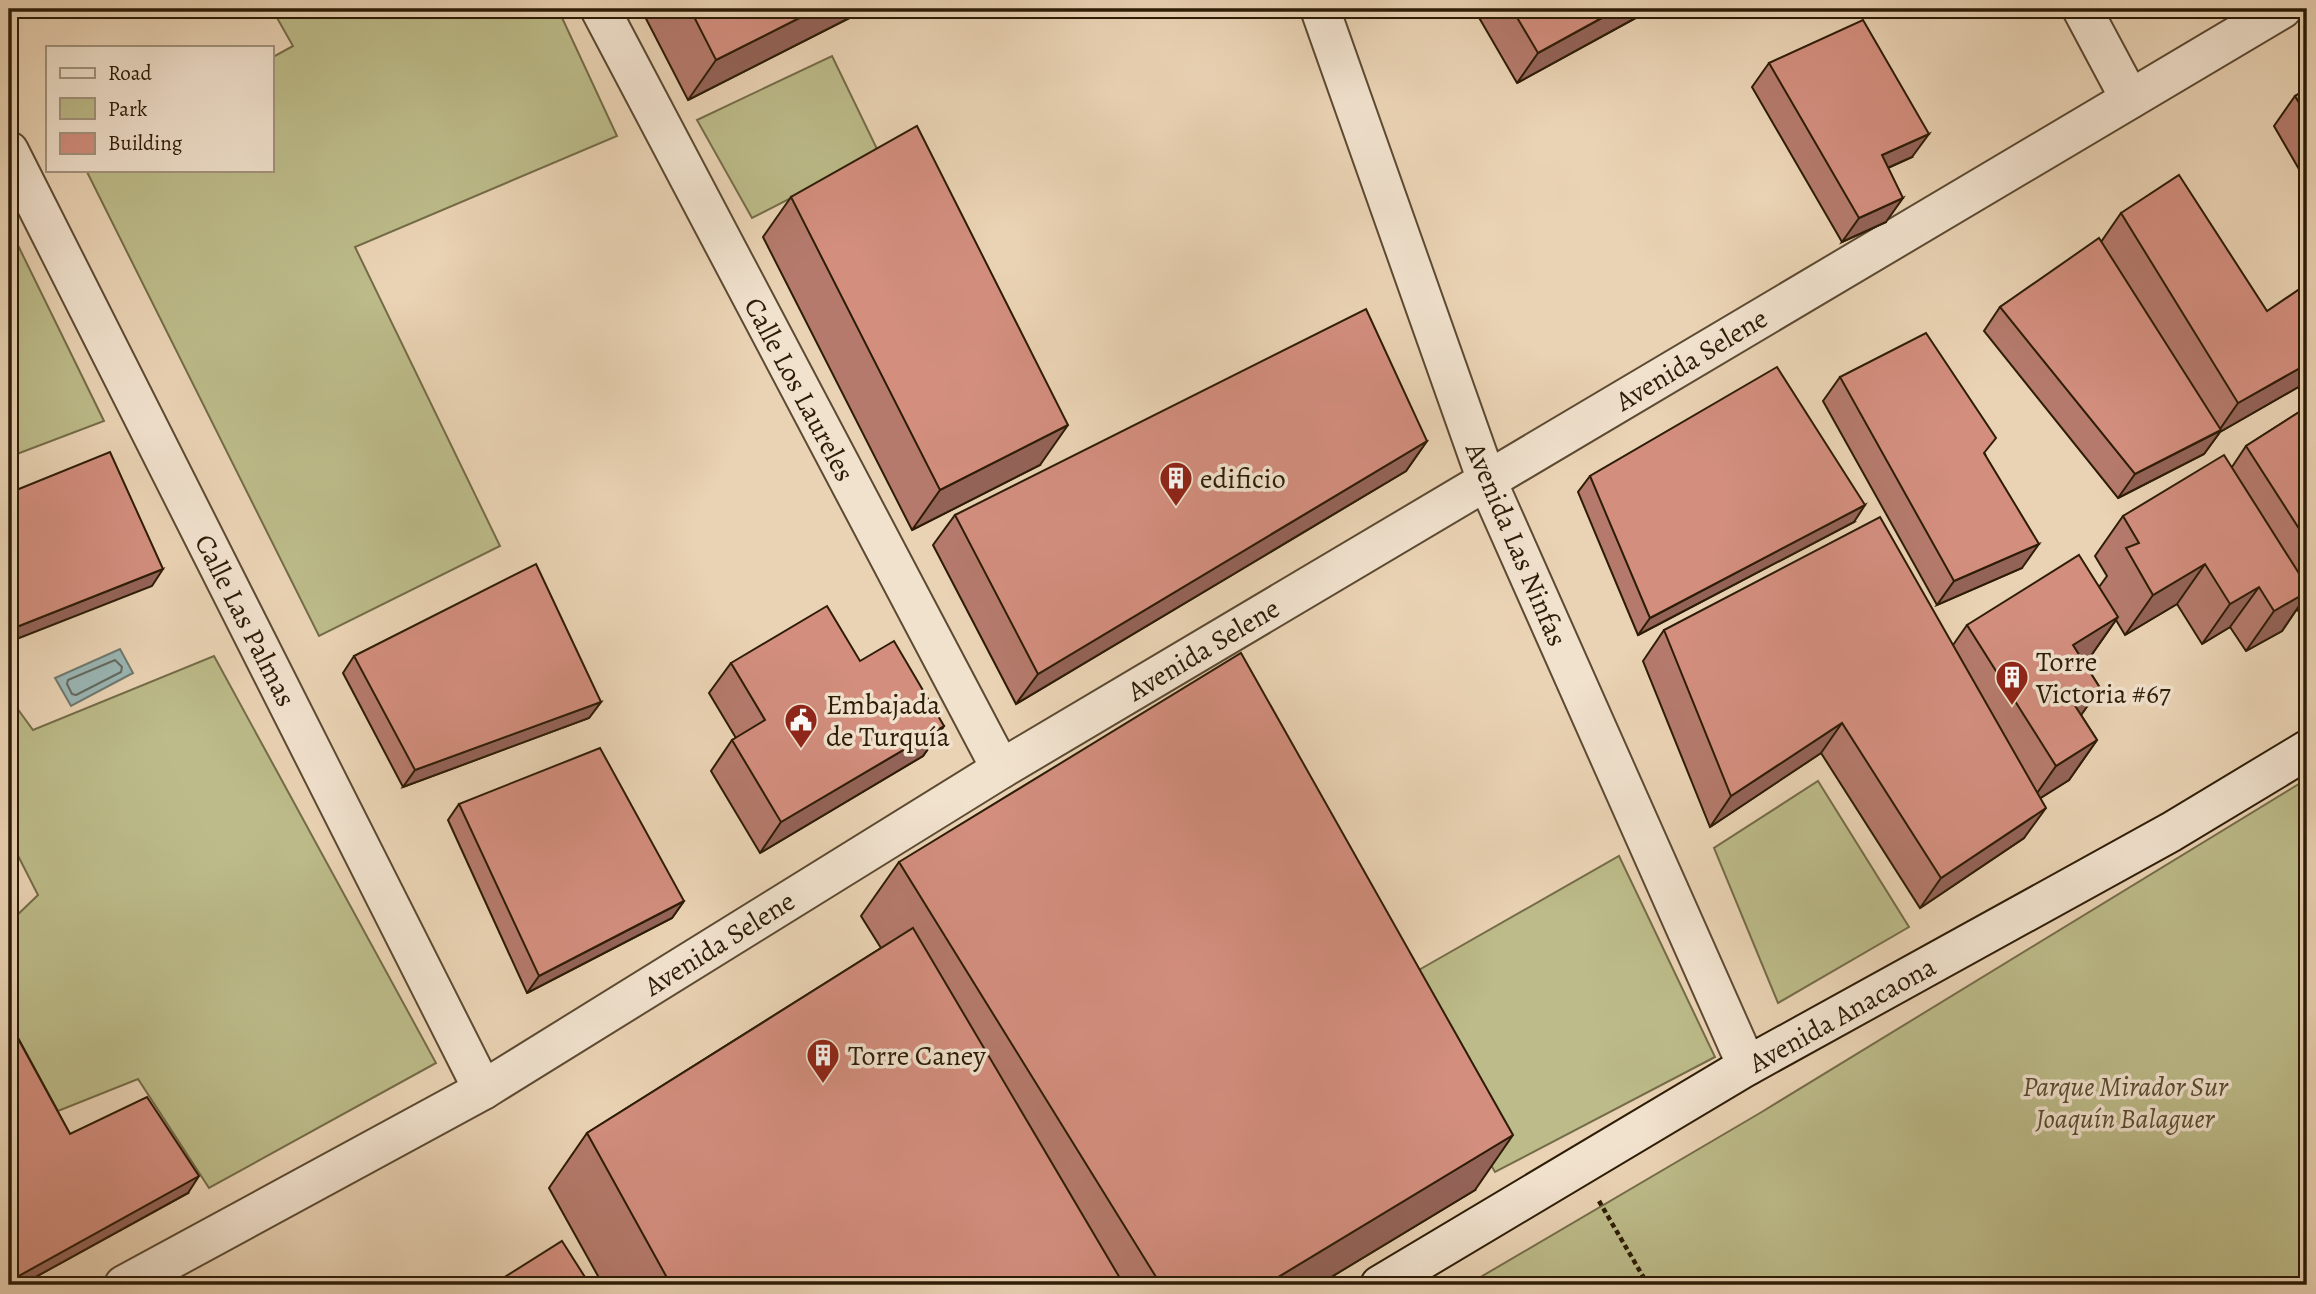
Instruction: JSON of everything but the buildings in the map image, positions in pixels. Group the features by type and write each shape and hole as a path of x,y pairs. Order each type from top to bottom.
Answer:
{"street":[{"name":"Calle Los Laureles","path":"600,9 1001,769"},
{"name":"Avenida Las Ninfas","path":"1320,9 1487,481 1747,1066"},
{"path":"2082,9 2130,99"},
{"name":"Avenida Selene","path":"124,1285 483,1090 1001,769 2281,9"},
{"name":"Calle Las Palmas","path":"9,151 483,1090"},
{"name":"Avenida Anacaona","path":"1380,1285 1747,1066 2171,832 2307,750"}],"path":[{"path":"1597,1198 1648,1285"}],"green space":[{"path":"272,9 558,9 617,136 355,247 500,546 319,636 87,172 273,172 273,57 293,46"},
{"path":"832,56 879,153 752,218 697,120"},
{"path":"9,227 104,421 9,457"},
{"path":"214,656 436,1063 209,1188 138,1079 58,1111 9,1021 9,923 38,895 9,838 9,697 33,730"},
{"name":"Parque Mirador Sur Joaquín Balaguer","path":"2307,779 2307,1285 1467,1285 1760,1113"},
{"path":"1818,781 1909,927 1778,1003 1714,848"},
{"path":"1619,856 1715,1057 1495,1172 1389,987"}],"water":[{"path":"120,649 133,673 71,706 55,678"}],"place":[{"name":"edificio","path":"1176,508"},
{"name":"Torre Victoria #67","path":"2012,707"},
{"name":"Embajada de Turquía","path":"801,750"},
{"name":"Torre Caney","path":"823,1085"}]}
